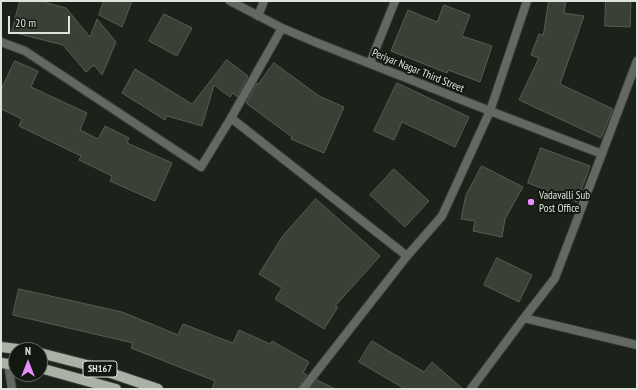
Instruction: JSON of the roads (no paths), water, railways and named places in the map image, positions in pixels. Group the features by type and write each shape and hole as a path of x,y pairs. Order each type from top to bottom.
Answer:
{"main road":[{"name":"SH167","path":"48,355 87,365 158,389"},
{"name":"SH167","path":"48,370 116,389"}],"street":[{"name":"Periyar Nagar Third Street","path":"230,1 282,28 315,42 602,154"},
{"path":"258,16 264,1"},
{"path":"370,63 395,1"},
{"path":"303,389 407,256 442,216 490,111 527,1"},
{"path":"1,42 25,51 201,167 231,118 282,28"},
{"path":"471,389 555,278 637,61"},
{"path":"231,118 407,256"},
{"path":"524,318 637,345"}],"place":[{"name":"Vadavalli Sub Post Office","path":"531,202"}]}
